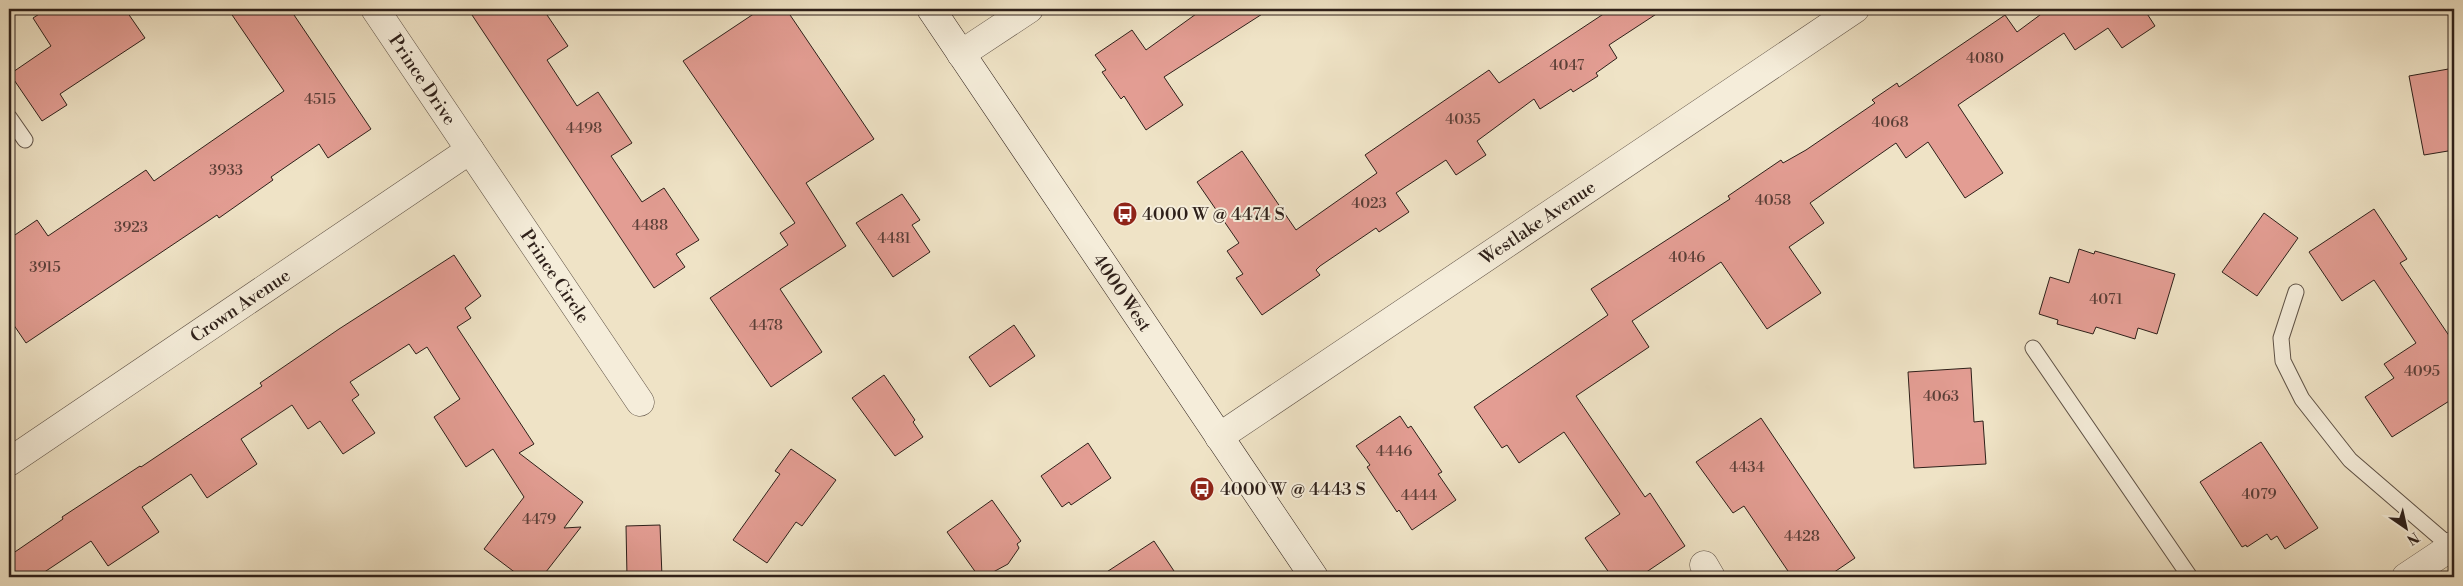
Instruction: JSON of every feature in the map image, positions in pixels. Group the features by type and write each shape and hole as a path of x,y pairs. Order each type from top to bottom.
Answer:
{"street":[{"name":"Prince Drive","path":"375,9 470,150"},
{"name":"4000 West","path":"930,9 1314,577"},
{"path":"962,54 1029,9"},
{"name":"Westlake Avenue","path":"1219,437 1855,9"},
{"name":"Prince Circle","path":"470,150 640,402"},
{"name":"Crown Avenue","path":"9,462 470,150"},
{"path":"2406,577 2453,546"}],"lane":[{"path":"9,117 25,140"},
{"path":"2296,292 2281,338 2283,361 2302,399 2350,460 2453,546"},
{"path":"2032,348 2190,577"}],"building":[{"path":"47,9 125,9 145,38 60,94 67,105 42,121 10,74 51,46 33,18"},
{"path":"228,9 290,9 371,129 328,158 319,144 271,177 273,180 219,218 217,215 26,343 9,318 9,239 37,220 48,236 146,170 154,181 284,91"},
{"path":"468,9 543,9 568,46 547,60 577,106 598,92 632,143 611,156 642,202 664,188 699,240 676,254 685,267 654,288"},
{"path":"761,9 786,9 874,139 806,183 846,246 780,289 822,352 771,387 710,298 788,245 780,233 795,223 683,61"},
{"path":"1203,9 1270,9 1164,77 1183,105 1146,130 1124,96 1121,99 1102,72 1106,70 1095,55 1132,30 1146,50"},
{"path":"1611,9 1664,9 1609,45 1617,58 1596,73 1598,76 1573,92 1571,89 1540,109 1534,99 1477,141 1486,155 1456,175 1446,160 1396,193 1409,212 1379,232 1376,228 1320,266 1316,270 1320,275 1262,315 1236,278 1243,274 1227,251 1239,243 1197,182 1242,151 1296,230 1377,173 1365,155 1489,70 1499,83"},
{"path":"2048,9 2144,9 2155,26 2122,48 2108,28 2075,50 2064,33 1958,105 2003,173 1965,198 1928,142 1906,158 1896,143 1810,203 1824,223 1789,247 1821,293 1767,329 1721,262 1632,321 1649,347 1576,396 1645,497 1650,493 1685,546 1639,577 1612,577 1585,538 1620,514 1564,432 1519,463 1507,445 1502,448 1474,407 1608,315 1591,289 1730,199 1728,196 1781,160 1783,163 1806,150 1875,103 1872,100 1897,83 1899,87 2005,15 2017,32"},
{"path":"2454,68 2454,150 2424,155 2409,76"},
{"path":"902,194 920,220 912,225 930,252 893,277 856,223"},
{"path":"2374,209 2407,259 2400,263 2454,343 2454,398 2392,437 2365,397 2394,378 2384,364 2416,343 2374,280 2342,301 2309,252"},
{"path":"2264,213 2298,238 2257,296 2222,272"},
{"path":"2079,249 2094,254 2095,251 2175,274 2157,334 2138,328 2135,339 2096,327 2093,334 2057,324 2058,320 2039,314 2050,277 2069,283"},
{"path":"454,255 481,296 465,308 471,318 457,327 534,444 519,453 583,502 564,528 581,527 542,577 521,577 484,549 524,497 493,449 466,467 434,417 460,399 427,347 416,354 409,344 350,382 359,395 352,400 375,433 343,454 320,421 308,429 292,405 241,439 257,464 207,498 191,474 142,507 159,532 108,566 91,541 37,577 9,577 9,556 63,519 62,517 262,386 260,383 339,329"},
{"path":"1014,325 1035,356 990,387 969,357"},
{"path":"1971,368 1974,422 1983,421 1986,464 1914,468 1908,372"},
{"path":"884,375 915,420 913,422 923,437 895,456 852,398"},
{"path":"1400,416 1408,428 1411,426 1442,472 1438,474 1456,500 1412,530 1399,510 1397,512 1367,467 1370,465 1356,446"},
{"path":"1761,418 1855,558 1827,577 1792,577 1744,506 1733,513 1696,462"},
{"path":"2261,442 2318,528 2285,549 2277,536 2271,540 2267,534 2247,547 2246,545 2242,547 2200,482"},
{"path":"1088,443 1111,478 1071,505 1069,502 1062,507 1041,476"},
{"path":"791,449 836,480 802,526 796,522 767,563 733,540 780,474 775,471"},
{"path":"992,500 1021,541 1017,544 1019,548 1008,564 984,577 979,577 947,532"},
{"path":"660,525 662,577 627,577 626,526"},
{"path":"1154,541 1178,577 1099,577"}],"place":[{"name":"4000 W @ 4474 S","path":"1125,214"},
{"name":"4000 W @ 4443 S","path":"1202,489"}]}
